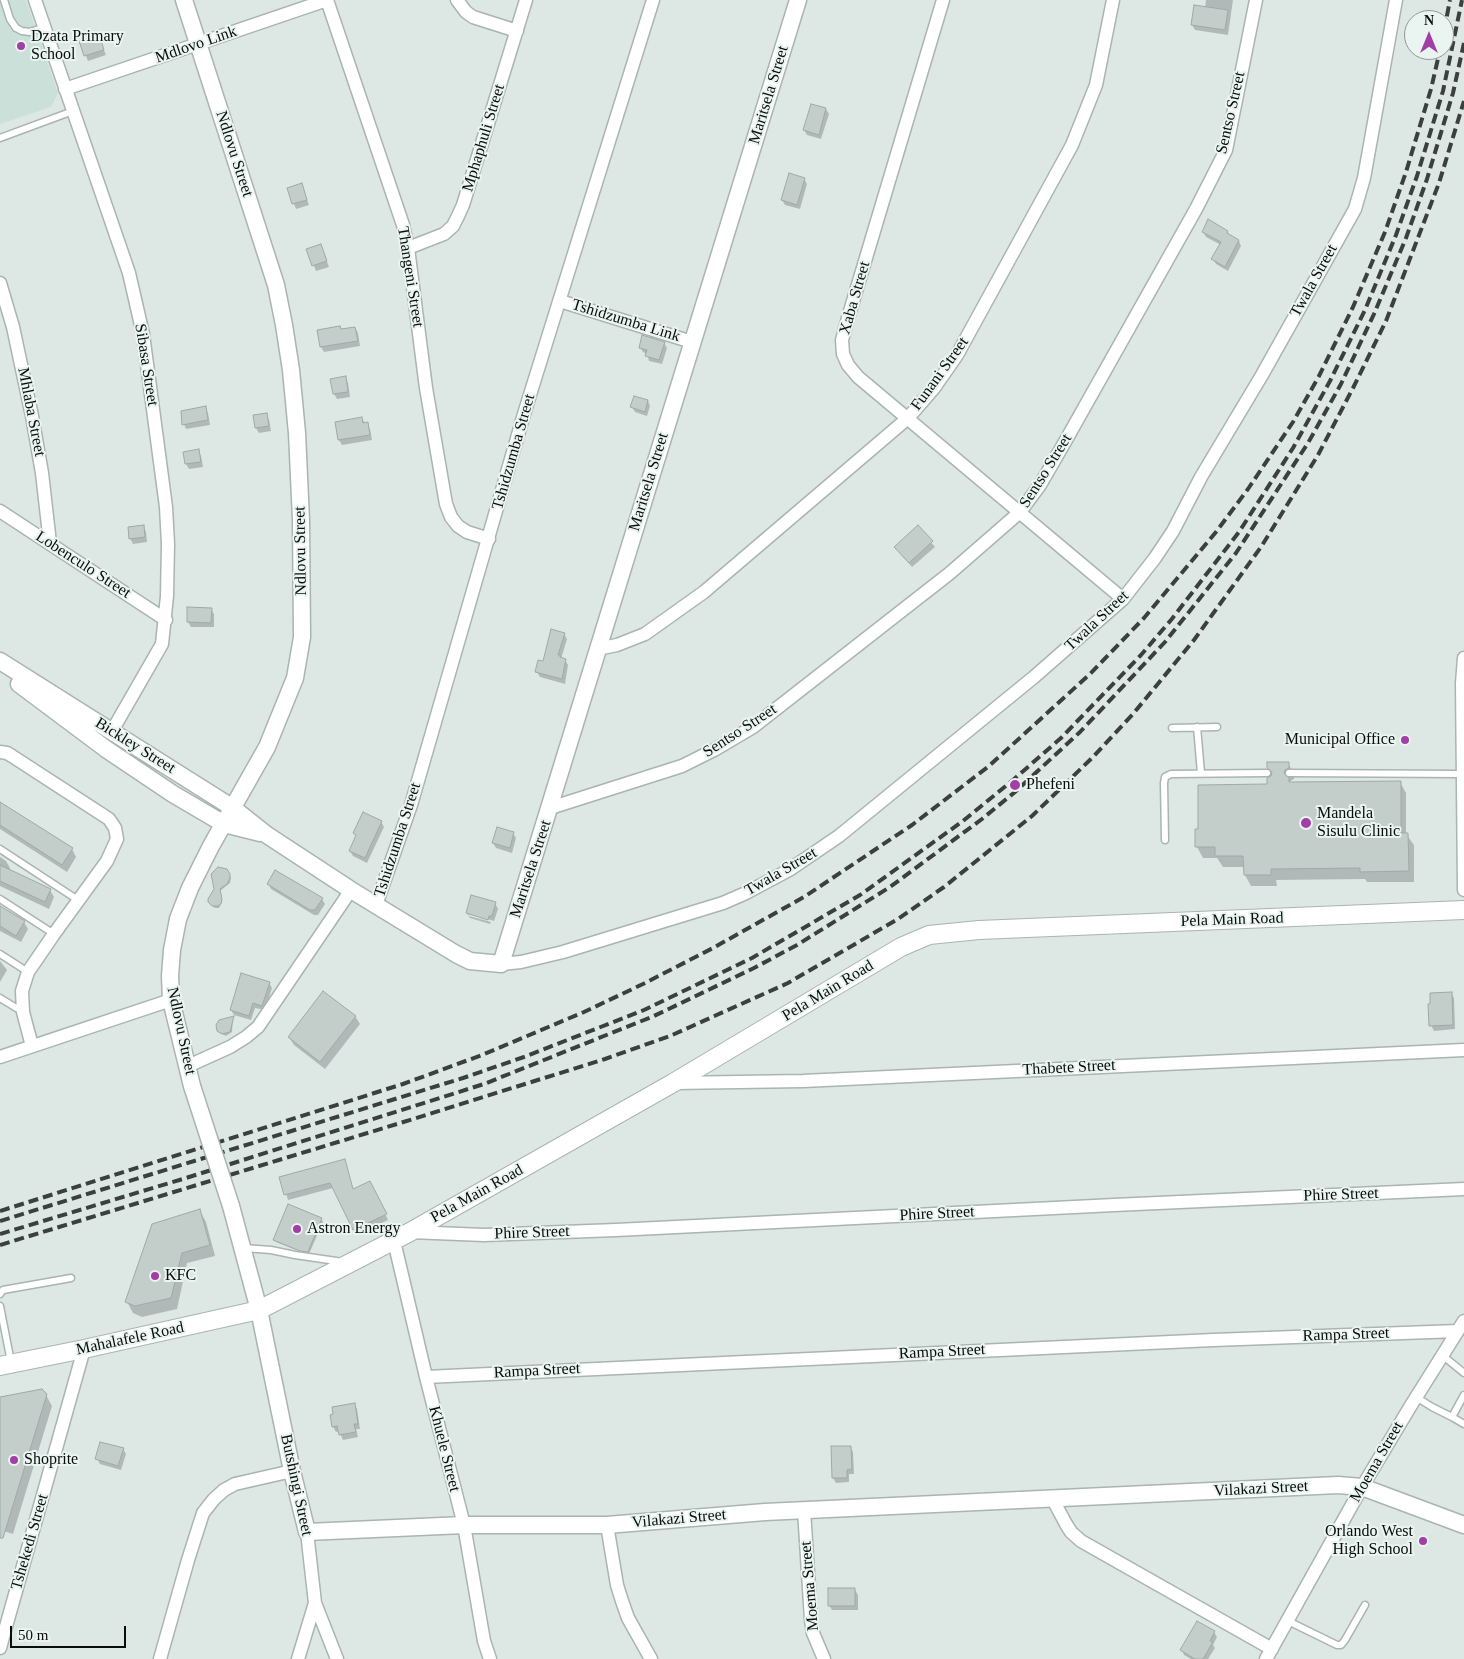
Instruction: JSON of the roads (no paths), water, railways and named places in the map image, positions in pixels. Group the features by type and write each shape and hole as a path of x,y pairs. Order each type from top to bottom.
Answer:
{"main road":[{"name":"Pela Main Road","path":"259,1310 410,1232 673,1083 901,947 929,935 980,930 1464,910"},
{"name":"Mahalafele Road","path":"6,1364 84,1349 259,1310"}],"street":[{"name":"Sibasa Street","path":"35,0 129,273 143,334 166,507 168,544 166,620 162,644 112,731"},
{"name":"Ndlovu Street","path":"184,0 276,285 292,370 297,433 302,637 295,678 267,747 190,888 178,919 172,950 171,1000 192,1086 231,1206"},
{"name":"Mdlovo Link","path":"65,89 327,0"},
{"name":"Thangeni Street","path":"327,0 408,248 426,388 446,504 450,517 458,526 466,532 489,539"},
{"path":"457,0 466,12 473,17 517,30"},
{"name":"Mphaphuli Street","path":"408,248 444,234 453,226 458,216 526,0"},
{"name":"Tshidzumba Street","path":"376,905 411,805 524,414 654,0"},
{"name":"Maritsela Street","path":"501,964 798,0"},
{"name":"Xaba Street","path":"943,0 842,340 843,354 858,377 1123,599"},
{"name":"Funani Street","path":"597,649 617,645 645,634 704,592 908,418 934,388 958,355 1072,145 1096,85 1114,0"},
{"name":"Sentso Street","path":"550,808 682,766 753,727 950,573 1020,512 1040,485 1066,440 1196,209 1226,150 1256,0"},
{"name":"Twala Street","path":"501,964 521,962 562,952 704,908 746,893 789,870 839,836 1034,677 1123,599 1173,531 1201,477 1267,366 1355,209 1364,178 1396,0"},
{"name":"Mhlaba Street","path":"0,283 13,328 32,416 42,473 50,543"},
{"name":"Tshidzumba Link","path":"560,301 692,342"},
{"name":"Lobenculo Street","path":"0,511 166,620"},
{"path":"1464,658 1462,683 1464,890"},
{"name":"Bickley Street","path":"0,661 233,808 267,835 351,890 456,954 470,960 501,964"},
{"name":"Bickley Street","path":"0,670 134,769 224,824 267,835"},
{"path":"0,752 12,756 109,819 117,839 113,850 28,972 22,991 23,1012 32,1046"},
{"path":"188,1066 230,1047 258,1027 351,890"},
{"path":"0,1057 171,1000"},
{"name":"Thabete Street","path":"673,1083 804,1081 1464,1050"},
{"name":"Phire Street","path":"410,1232 484,1235 616,1230 1114,1204 1464,1189"},
{"name":"Butshingi Street","path":"231,1206 259,1310 306,1532 315,1603 298,1659"},
{"name":"Khuele Street","path":"394,1240 464,1525 484,1641 490,1659"},
{"name":"Rampa Street","path":"426,1376 1213,1340 1461,1326"},
{"name":"Moema Street","path":"1269,1654 1362,1487 1461,1326"},
{"name":"Tshekedi Street","path":"0,1648 84,1349"},
{"path":"160,1659 203,1513 214,1499 224,1490 235,1484 292,1471"},
{"name":"Vilakazi Street","path":"306,1532 464,1525 607,1525 765,1512 1338,1485 1362,1487 1464,1526"},
{"path":"1052,1498 1071,1532 1081,1541 1269,1654"},
{"name":"Moema Street","path":"804,1510 811,1620 818,1649 824,1659"},
{"path":"607,1525 617,1585 622,1601 628,1618 652,1659"},
{"path":"315,1603 336,1659"}],"lane":[{"path":"4,0 10,19 16,28 30,32 44,27"},
{"path":"0,138 73,111"},
{"path":"1172,728 1217,726"},
{"path":"1197,727 1201,773"},
{"path":"1166,840 1164,783 1171,774 1267,773"},
{"path":"1289,773 1462,774"},
{"path":"0,849 78,900"},
{"path":"0,899 54,934"},
{"path":"0,954 28,972"},
{"path":"0,998 23,1012"},
{"path":"242,1248 271,1250 351,1263"},
{"path":"0,1294 3,1290 71,1278"},
{"path":"0,1306 6,1364"},
{"path":"1442,1355 1464,1372"},
{"path":"1452,1417 1464,1395"},
{"path":"1416,1397 1464,1424"},
{"path":"1288,1620 1340,1645 1345,1640 1365,1605"}],"railway":[{"path":"1448,10 1450,0"},
{"path":"0,1221 463,1078 524,1057 644,1010 752,958 860,895 963,821 1013,780 1061,738 1141,655 1171,620 1239,532 1293,448 1330,381 1365,310 1396,235 1417,176 1443,91 1462,0"},
{"path":"0,1234 186,1178 484,1084 654,1016 797,945 890,887 982,819 1015,792 1080,732 1165,642 1236,553 1308,443 1341,384 1374,314 1406,238 1427,179 1453,93 1464,43"},
{"path":"0,1211 403,1084 482,1055 584,1012 713,948 804,897 912,825 989,766 1090,674 1144,618 1216,532 1248,489 1293,422 1319,376 1353,307 1385,232 1406,172 1438,60"},
{"path":"0,1245 397,1124 605,1059 670,1036 788,983 898,919 944,887 1032,816 1093,757 1133,714 1194,640 1261,547 1318,455 1386,321 1439,183 1464,101"}],"place":[{"name":"Dzata Primary School","path":"21,46"},
{"name":"Municipal Office","path":"1405,740"},
{"name":"Phefeni","path":"1015,785"},
{"name":"Mandela Sisulu Clinic","path":"1306,823"},
{"name":"Astron Energy","path":"297,1229"},
{"name":"KFC","path":"155,1276"},
{"name":"Shoprite","path":"14,1460"},
{"name":"Orlando West High School","path":"1423,1541"}]}
